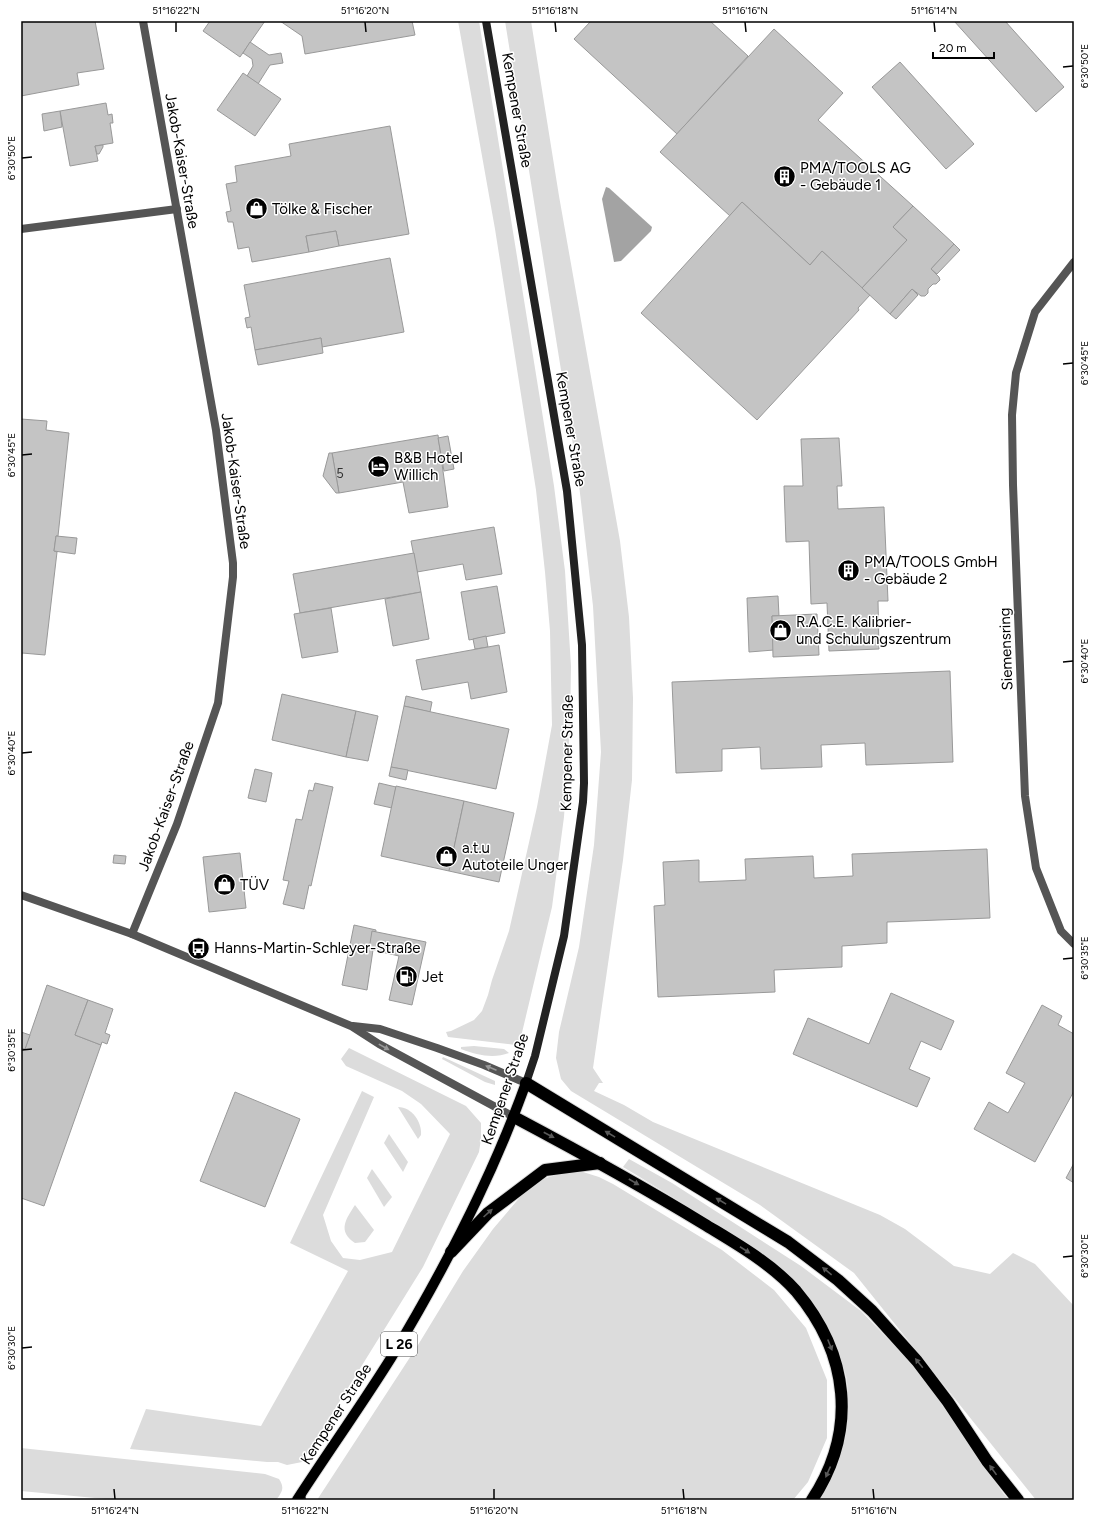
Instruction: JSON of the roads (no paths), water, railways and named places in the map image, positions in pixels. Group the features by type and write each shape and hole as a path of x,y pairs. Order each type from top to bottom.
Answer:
{"highway":[{"path":"526,1083 788,1242 843,1284 880,1319 917,1361 948,1402 987,1461 1018,1500"},
{"path":"514,1117 600,1163 688,1214 759,1260 791,1286 817,1320 829,1343 838,1369 842,1410 840,1435 834,1456 820,1488 812,1500"},
{"path":"451,1252 488,1213 545,1170 600,1163"}],"main road":[{"name":"Kempener Straße","path":"297,1500 391,1357 451,1252 488,1180 514,1117 535,1056 564,936 583,802 582,645 567,492 486,21"}],"street":[{"name":"Jakob-Kaiser-Straße","path":"132,934 177,824 218,703 233,578 233,563 216,430 143,21"},
{"path":"21,228 177,209"},
{"name":"Siemensring","path":"1074,262 1035,312 1016,373 1012,415 1013,485 1026,796 1036,868 1061,931 1074,944"},
{"path":"21,894 132,934 351,1026 379,1044 514,1117"},
{"path":"351,1026 380,1029 484,1065 526,1083"}],"place":[{"name":"PMA/TOOLS AG - Gebäude 1","path":"784,177"},
{"name":"Tölke & Fischer","path":"256,209"},
{"name":"B&B Hotel Willich","path":"379,467"},
{"name":"PMA/TOOLS GmbH - Gebäude 2","path":"849,571"},
{"name":"R.A.C.E. Kalibrier- und Schulungszentrum","path":"781,631"},
{"name":"a.t.u Autoteile Unger","path":"446,857"},
{"name":"TÜV","path":"225,885"},
{"name":"Hanns-Martin-Schleyer-Straße","path":"199,948"},
{"name":"Jet","path":"406,977"}]}
